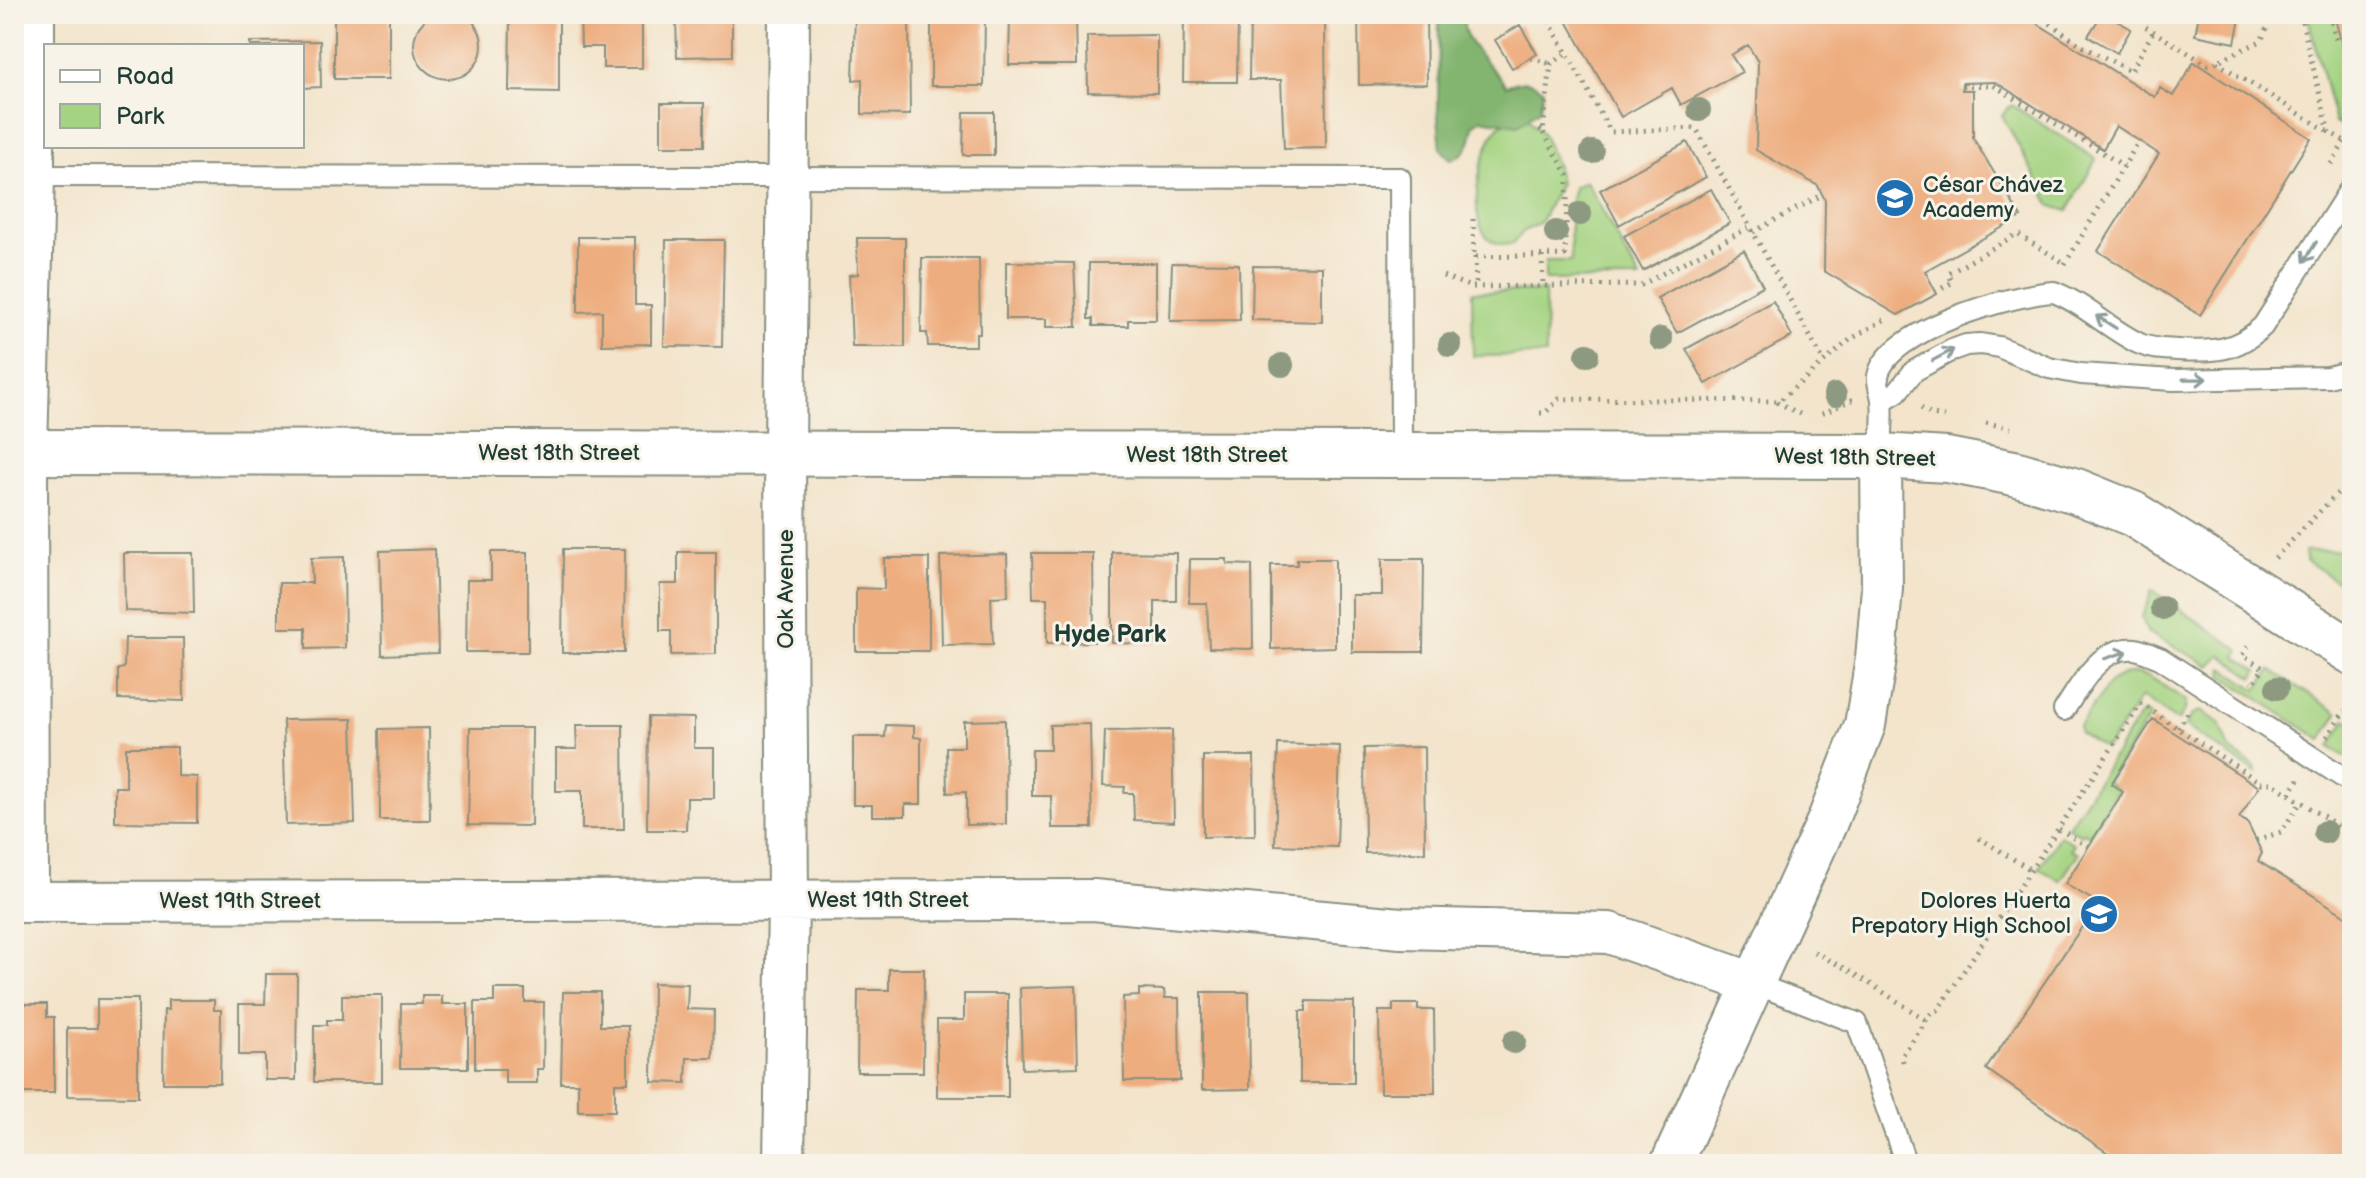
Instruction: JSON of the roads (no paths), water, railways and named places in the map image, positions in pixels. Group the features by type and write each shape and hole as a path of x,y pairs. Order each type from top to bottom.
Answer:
{"street":[{"path":"21,902 24,176 34,14"},
{"name":"Oak Avenue","path":"784,1164 788,900 785,453 789,14"},
{"name":"West 18th Street","path":"21,452 1881,456 1947,460 2014,473 2076,491 2133,514 2352,652"},
{"path":"1671,1164 1827,822 1865,725 1876,659 1882,588 1881,456"},
{"name":"West 19th Street","path":"21,902 1093,900 1401,928 1609,933 1753,983"}],"lane":[{"path":"24,176 1400,178 1401,455"},
{"path":"1881,456 1882,401 1877,379 1882,364 1896,349 1939,323 1966,312 2054,292 2141,344 2159,349 2209,352 2241,343 2263,326 2352,186"},
{"path":"1882,401 1897,392 1914,371 1952,350 1981,344 1999,347 2049,368 2081,374 2173,380 2328,377 2352,371"},
{"path":"2064,710 2092,670 2107,655 2135,649 2160,658 2352,783"},
{"path":"1753,983 1857,1023 1906,1164"}],"place":[{"name":"César Chávez Academy","path":"1895,198"},
{"name":"Dolores Huerta Prepatory High School","path":"2099,914"}],"district":[{"name":"Hyde Park","path":"1110,634"}]}
